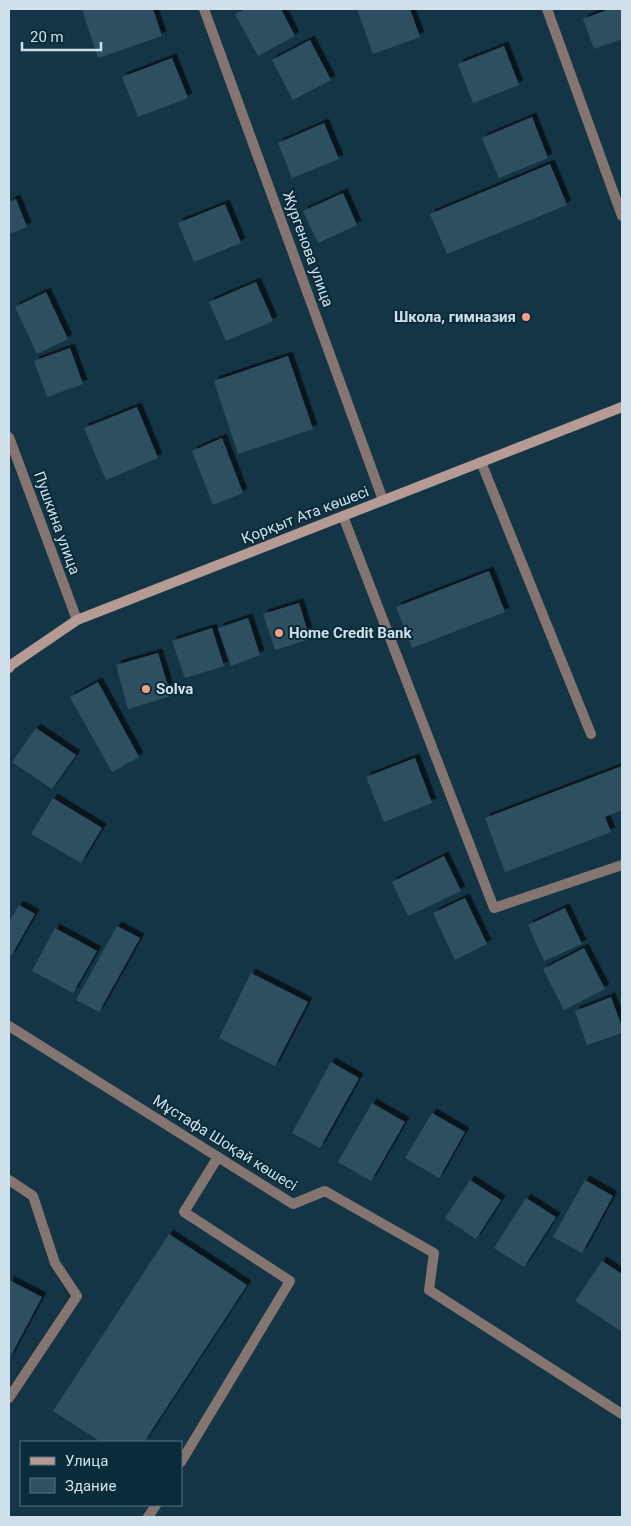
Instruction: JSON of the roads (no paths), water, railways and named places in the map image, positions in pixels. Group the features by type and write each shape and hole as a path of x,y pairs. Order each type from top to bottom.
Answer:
{"main road":[{"name":"Қорқыт Ата көшесі","path":"9,668 77,620 622,407"}],"street":[{"name":"Жургенова улица","path":"204,9 384,500"},
{"path":"547,9 622,216"},
{"name":"Пушкина улица","path":"9,438 77,620"},
{"path":"481,462 591,734"},
{"path":"344,516 494,908 622,865"},
{"name":"Мұстафа Шоқай көшесі","path":"9,1026 293,1204 325,1191 434,1253 429,1290 622,1414"},
{"path":"182,1460 290,1281 184,1212 218,1157"},
{"path":"9,1180 33,1196 55,1262 77,1296 9,1398"},
{"path":"148,1517 155,1506"}],"place":[{"name":"Школа, гимназия","path":"526,317"},
{"name":"Home Credit Bank","path":"279,633"},
{"name":"Solva","path":"146,689"}]}
